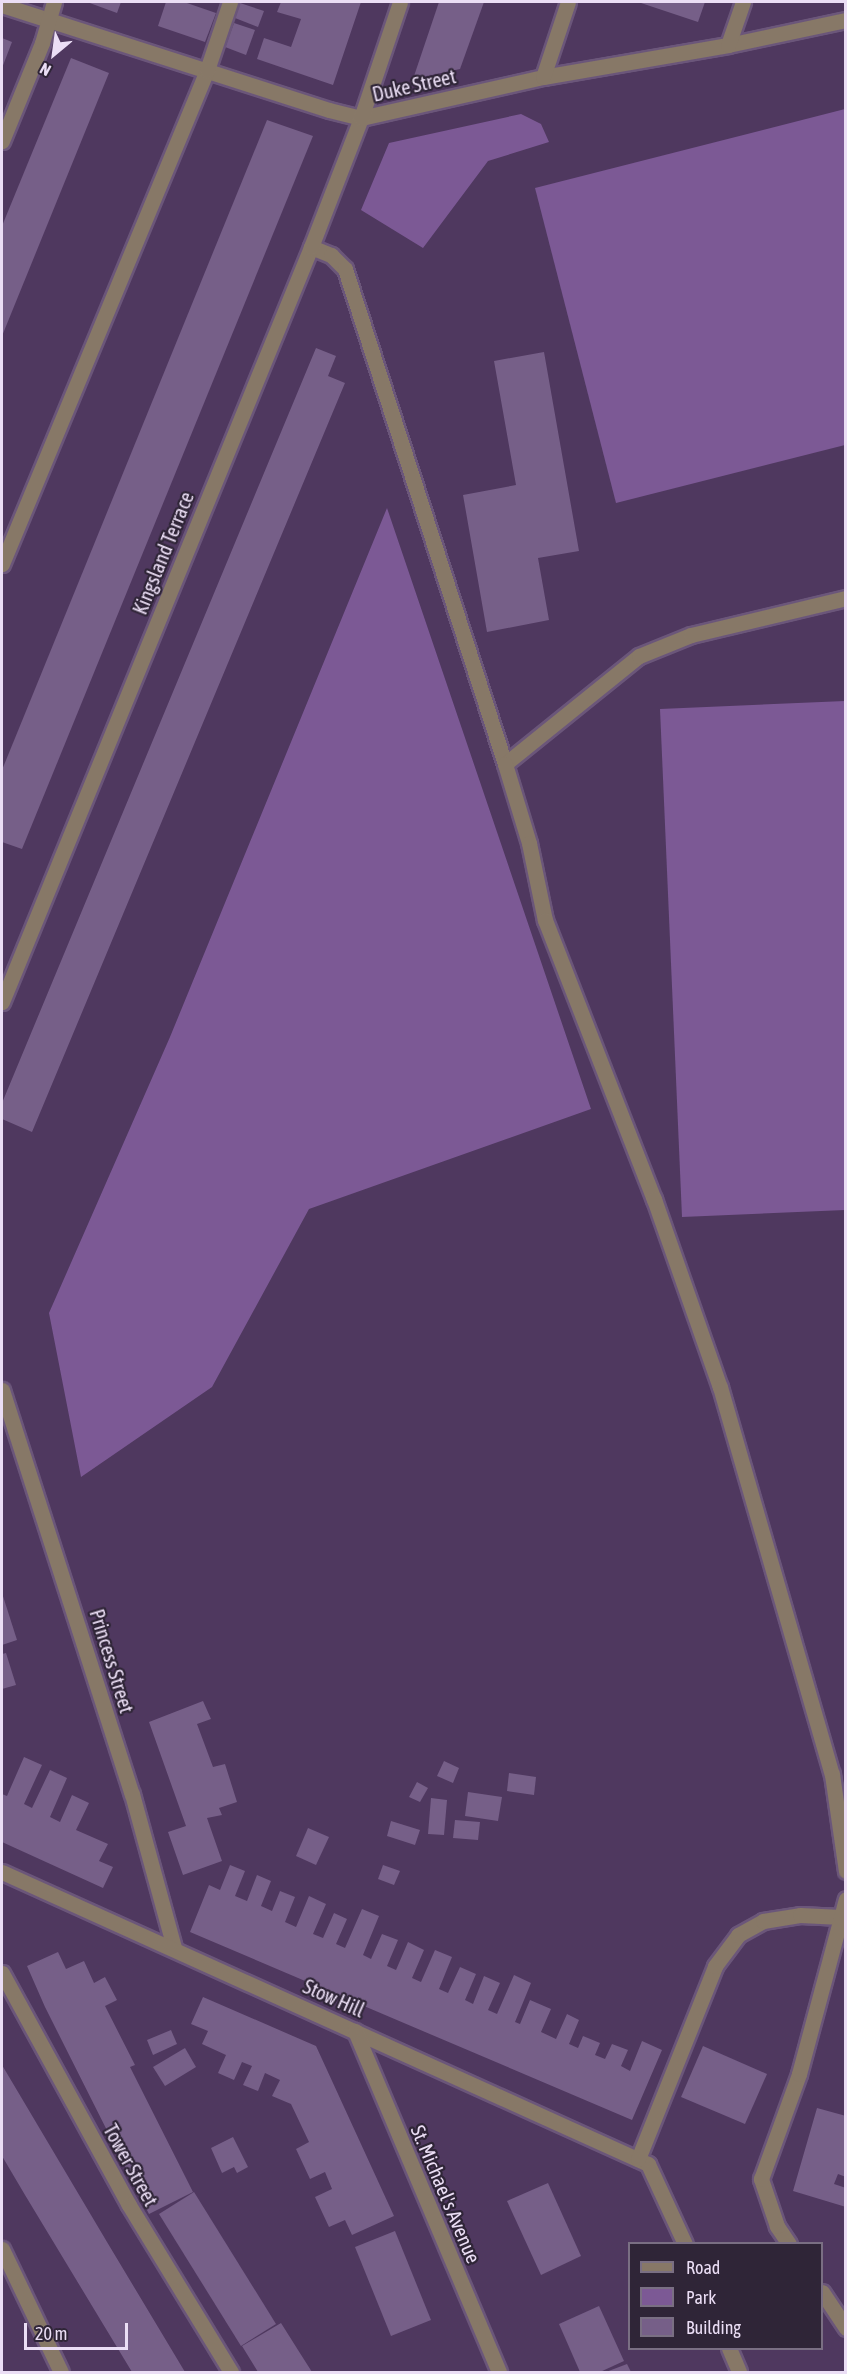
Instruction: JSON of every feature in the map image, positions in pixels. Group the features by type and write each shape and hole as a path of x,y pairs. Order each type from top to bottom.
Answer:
{"street":[{"path":"2,141 42,43 54,2"},
{"path":"2,564 207,70 230,2"},
{"name":"Kingsland Terrace","path":"2,1002 311,246 361,118 400,2"},
{"path":"543,77 568,2"},
{"path":"728,45 742,2"},
{"name":"Duke Street","path":"2,5 329,110 361,118 543,77 728,45 846,20"},
{"path":"311,246 331,255 345,269 505,764 529,843 545,920 654,1199 720,1387 832,1774 846,1870"},
{"path":"505,764 550,725 639,656 691,635 846,598"},
{"name":"Princess Street","path":"2,1390 5,1418 50,1534 128,1783 174,1948"},
{"name":"Stow Hill","path":"2,1872 643,2161"},
{"path":"788,2242 777,2226 761,2179 799,2074 846,1899"},
{"path":"684,2242 643,2161 715,1966 738,1935 763,1922 800,1915 841,1917"},
{"name":"Tower Street","path":"2,1973 129,2205 231,2373"},
{"name":"St. Michael's Avenue","path":"355,2031 499,2373"},
{"path":"2,2249 61,2373"},
{"path":"823,2294 846,2328"},
{"path":"729,2350 739,2373"}],"green space":[{"path":"845,109 845,445 616,503 535,188"},
{"path":"521,114 541,124 549,142 488,161 423,248 361,210 389,143"},
{"path":"387,508 591,1109 309,1209 212,1387 81,1477 49,1313 170,1037"},
{"path":"845,701 845,1210 682,1217 660,709"}],"building":[{"path":"87,2 121,2 117,13"},
{"path":"166,2 184,2 216,13 205,42 158,26"},
{"path":"281,2 361,2 333,85 257,59 264,38 291,47 301,19 277,12"},
{"path":"439,2 484,2 460,69 413,79"},
{"path":"638,2 705,2 698,22"},
{"path":"240,3 264,11 258,27 235,18"},
{"path":"234,23 255,30 246,55 225,47"},
{"path":"2,38 12,42 2,68"},
{"path":"71,58 109,73 2,336 2,226"},
{"path":"267,120 313,136 22,849 2,842 2,770"},
{"path":"316,348 336,356 328,376 345,383 32,1132 2,1119 2,1103"},
{"path":"544,352 579,551 538,558 549,620 487,632 463,495 516,485 494,361"},
{"path":"2,1593 17,1640 2,1645"},
{"path":"6,1653 16,1685 2,1689 2,1654"},
{"path":"203,1701 211,1719 197,1724 213,1767 225,1764 237,1802 219,1808 222,1815 207,1818 222,1861 183,1875 168,1832 186,1826 149,1722"},
{"path":"24,1757 42,1765 24,1804 32,1808 50,1770 67,1778 50,1817 60,1822 72,1795 89,1803 76,1830 108,1844 99,1861 113,1867 103,1888 2,1842 2,1794 7,1796"},
{"path":"444,1761 459,1768 453,1783 437,1776"},
{"path":"509,1773 536,1777 534,1795 507,1791"},
{"path":"417,1782 428,1788 420,1802 409,1797"},
{"path":"468,1792 502,1797 498,1821 465,1816"},
{"path":"431,1798 447,1800 444,1835 428,1834"},
{"path":"455,1820 480,1822 478,1840 453,1838"},
{"path":"391,1821 420,1830 415,1845 387,1836"},
{"path":"308,1828 329,1837 316,1865 296,1856"},
{"path":"230,1865 245,1871 235,1896 247,1901 257,1875 271,1881 261,1906 272,1911 280,1891 295,1897 285,1922 296,1927 309,1896 326,1904 313,1934 323,1938 334,1913 347,1919 336,1944 345,1948 362,1909 379,1916 363,1955 371,1959 382,1934 398,1940 387,1966 396,1970 408,1942 424,1950 412,1978 421,1982 435,1950 452,1957 439,1989 448,1993 460,1967 476,1974 465,2000 473,2004 484,1976 500,1983 488,2010 497,2014 514,1975 531,1983 515,2022 520,2024 530,2000 551,2009 541,2032 556,2039 567,2014 579,2020 569,2044 578,2048 583,2036 600,2043 595,2055 605,2059 612,2044 628,2050 621,2066 630,2071 642,2041 662,2050 632,2120 190,1932 209,1885 220,1890"},
{"path":"383,1865 400,1871 394,1885 378,1879"},
{"path":"58,1952 66,1969 84,1961 94,1983 105,1977 117,2000 105,2006 135,2065 130,2067 193,2192 149,2214 45,2007 27,1966"},
{"path":"203,1997 316,2046 394,2216 352,2235 345,2220 329,2227 315,2197 332,2189 325,2172 310,2179 296,2149 309,2142 291,2104 272,2096 280,2080 265,2073 258,2091 243,2085 252,2066 242,2062 234,2080 218,2073 226,2055 202,2044 208,2031 191,2024"},
{"path":"171,2030 177,2044 153,2055 147,2040"},
{"path":"703,2046 767,2074 745,2124 681,2097"},
{"path":"185,2048 196,2067 165,2086 153,2067"},
{"path":"2,2065 185,2372 132,2372 25,2195 2,2156"},
{"path":"817,2108 846,2116 846,2177 838,2174 834,2184 846,2188 846,2207 793,2191"},
{"path":"233,2137 248,2167 237,2173 234,2167 222,2173 211,2148"},
{"path":"548,2183 581,2256 541,2275 507,2201"},
{"path":"194,2192 276,2324 241,2346 159,2214"},
{"path":"395,2231 431,2320 391,2336 355,2247"},
{"path":"599,2306 624,2361 600,2372 580,2372 559,2324"},
{"path":"281,2323 312,2372 258,2372 242,2346"},
{"path":"627,2364 631,2372 606,2372"}]}
